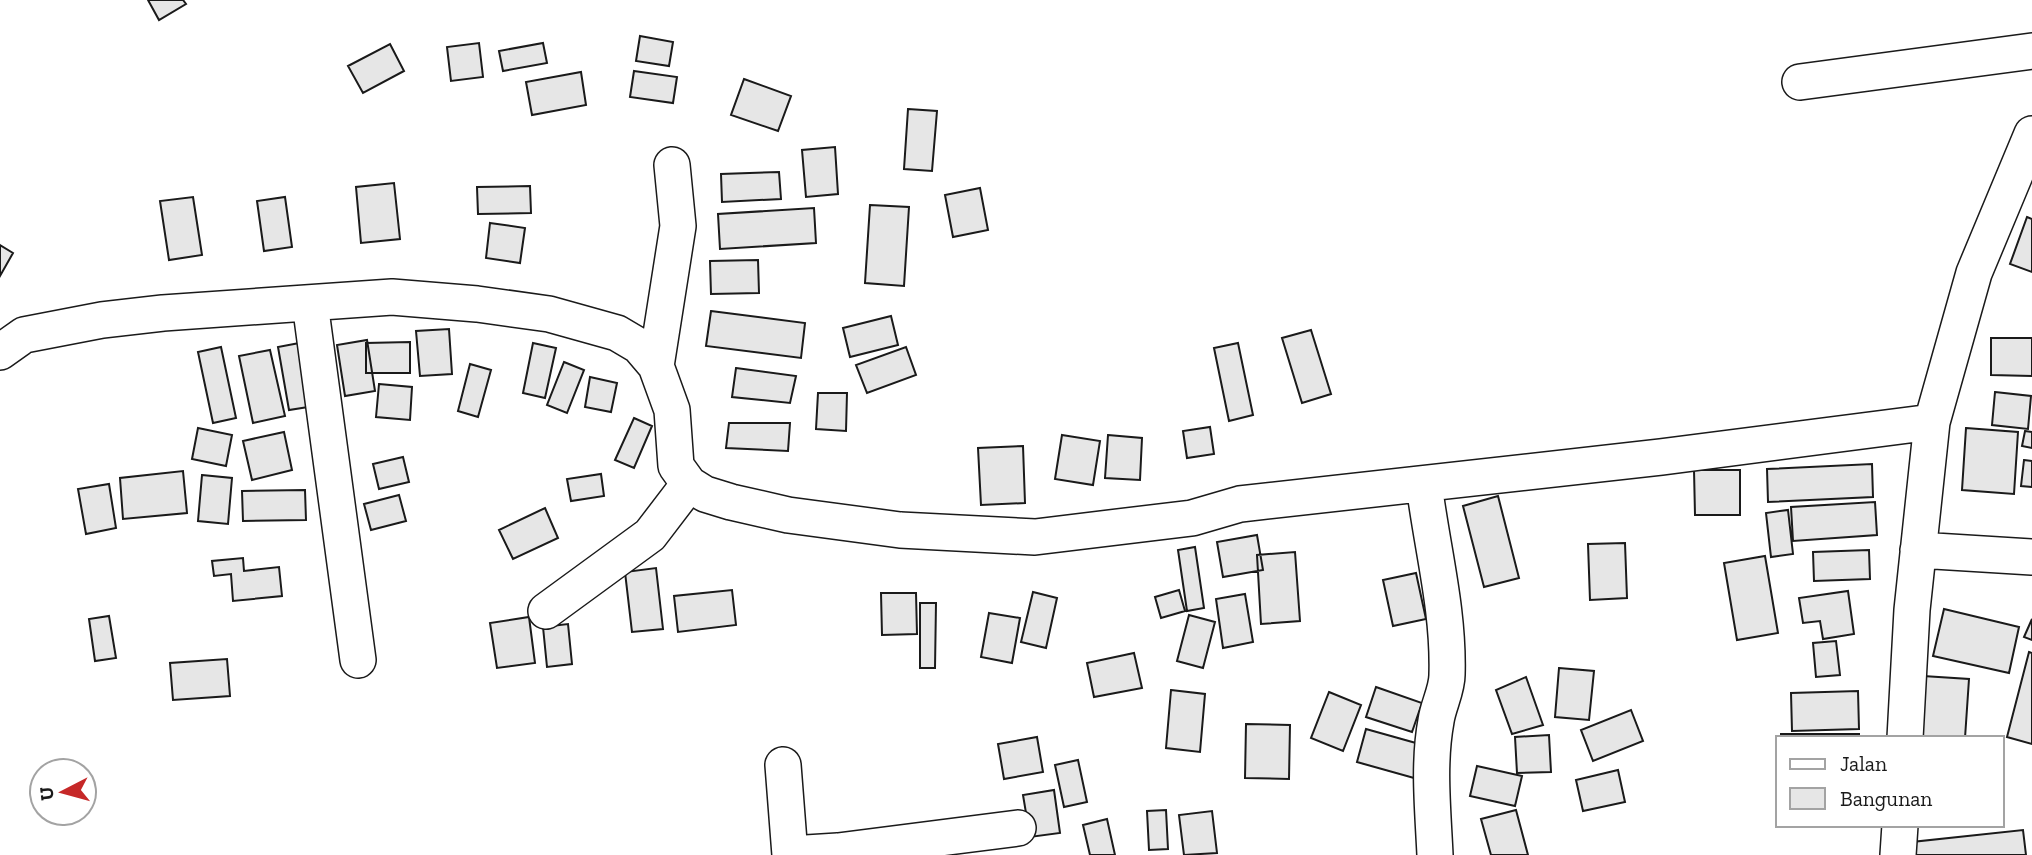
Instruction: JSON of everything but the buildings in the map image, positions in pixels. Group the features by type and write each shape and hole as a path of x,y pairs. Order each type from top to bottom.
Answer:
{"street":[{"path":"1801,82 2032,51"},
{"path":"1905,736 1918,550 1932,422 1974,273 2032,134"},
{"path":"656,366 678,226 672,165"},
{"path":"0,352 24,335 102,320 392,297 549,314 617,333 639,346 656,366 672,410 676,466 689,484 705,494 788,515 900,530 1035,537 1192,518 1240,505 1661,457 1932,422"},
{"path":"310,303 358,660"},
{"path":"545,611 650,535 689,484"},
{"path":"1424,484 1431,542 1446,607 1448,678 1435,722 1432,790 1436,855"},
{"path":"1918,550 2032,557"},
{"path":"783,765 790,854 1018,828"},
{"path":"1898,855 1900,827"}]}
